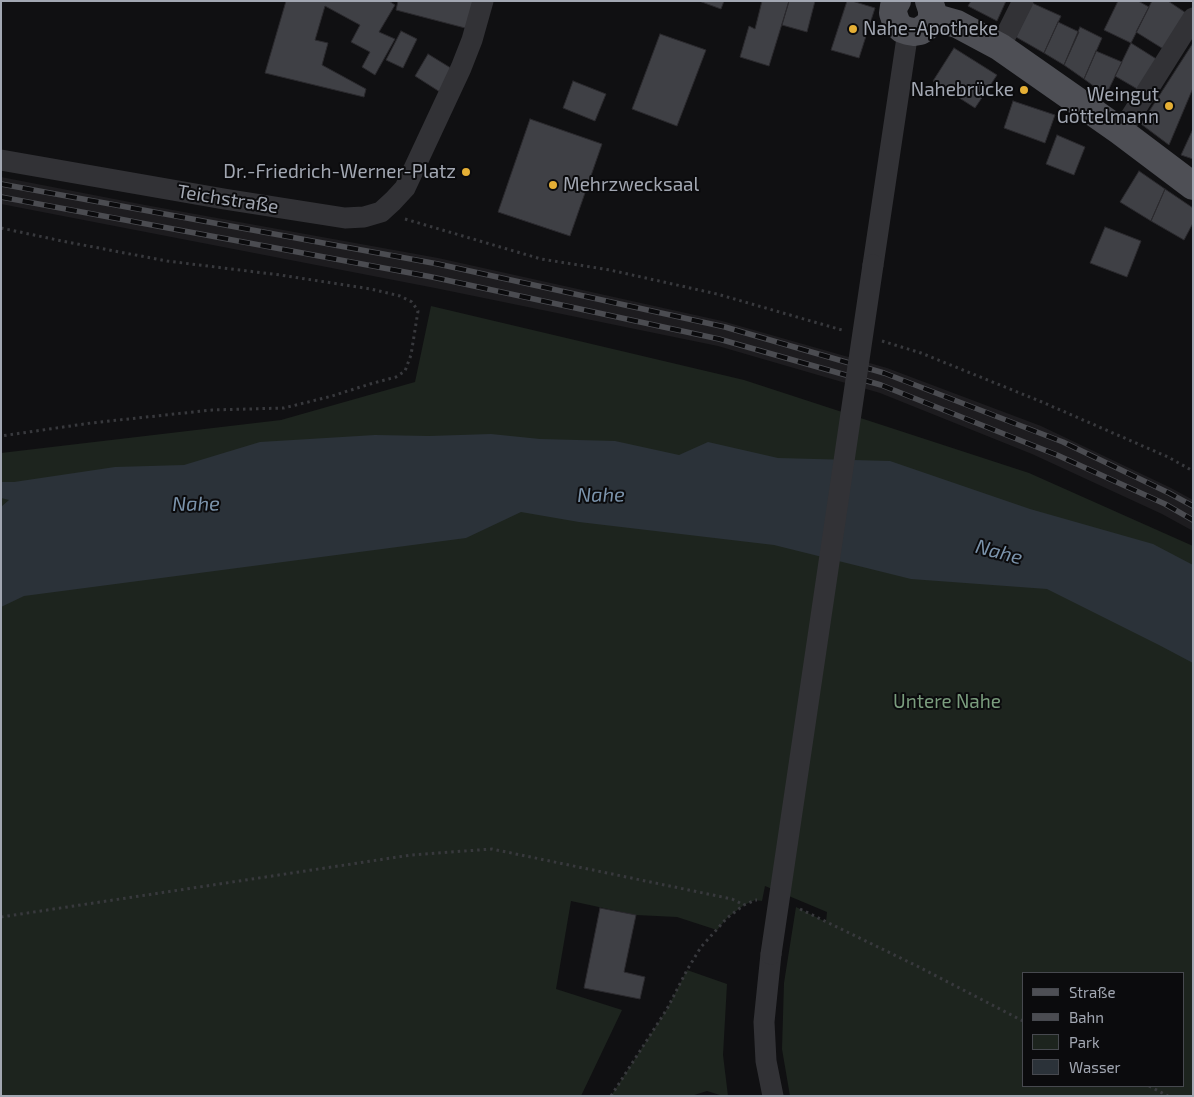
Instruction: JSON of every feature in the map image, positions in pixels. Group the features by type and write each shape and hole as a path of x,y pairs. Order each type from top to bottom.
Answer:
{"main road":[{"path":"897,1 894,6 895,19 902,29 920,31 926,28 930,23 930,9 1000,48 1120,131 1193,186"}],"street":[{"name":"Teichstraße","path":"1,160 224,199 345,218 364,218 381,212 393,202 405,188 427,152 472,40 483,1"},
{"path":"1000,48 1023,1"},
{"path":"1120,131 1193,18"},
{"path":"773,1096 766,1061 764,1022 771,954 908,31"}],"path":[{"path":"381,212 541,259 610,270 718,294 850,332"},
{"path":"1,228 62,242 167,261 371,289 400,296 412,302 418,311 411,355 405,371 396,378 284,408 212,410 91,423 1,436"},
{"path":"879,341 921,353 1042,402 1168,457 1193,471"},
{"path":"1,917 411,855 492,850 732,899 744,905"},
{"path":"611,1096 667,1009 687,970 702,947 727,918 744,905 755,900 762,901"},
{"path":"796,907 917,966 1022,1020"},
{"path":"1151,1087 1168,1096"}],"shaded area":[{"path":"1,177 438,258 722,321 887,368 1041,426 1171,488 1193,500 1193,531 1162,514 1032,454 880,393 718,346 435,288 1,204"}],"green space":[{"name":"Untere Nahe","path":"431,306 744,380 1029,473 1193,546 1193,1096 790,1096 782,1049 784,983 796,907 826,922 827,912 765,886 762,901 755,900 744,905 727,918 717,930 677,917 636,915 571,901 556,989 622,1010 581,1096 1,1096 1,453 281,420 415,382"},
{"path":"687,970 727,984 723,1055 728,1096 707,1091 691,1096 611,1096 667,1009"}],"water":[{"name":"Nahe","path":"491,434 540,439 615,441 679,455 708,442 778,458 890,461 1030,509 1153,544 1193,565 1193,663 1047,589 911,579 774,545 579,522 521,512 466,538 24,596 1,607 1,507 9,500 1,498 1,482 14,482 115,467 184,465 260,442 375,435"}],"building":[{"path":"286,1 389,1 395,5 379,32 395,39 375,75 362,67 370,52 351,42 360,25 325,6 315,40 328,43 322,65 366,89 364,97 265,73"},
{"path":"398,1 476,1 469,29 396,10"},
{"path":"699,1 724,1 721,9"},
{"path":"762,1 789,1 769,66 740,57 749,26 755,29"},
{"path":"789,1 815,1 807,32 782,25"},
{"name":"Nahe-Apotheke","path":"847,1 875,8 859,58 831,50"},
{"path":"971,1 1006,1 997,21 968,6"},
{"path":"1118,1 1138,1 1149,7 1131,43 1104,30"},
{"path":"1152,1 1168,1 1186,13 1165,50 1136,32"},
{"path":"1032,3 1061,16 1044,53 1016,37"},
{"path":"1058,22 1079,32 1064,65 1044,53"},
{"path":"1080,27 1102,38 1084,79 1064,65"},
{"path":"401,31 417,39 403,68 386,60"},
{"path":"660,34 706,50 677,126 632,109"},
{"path":"1131,43 1158,60 1139,90 1115,76"},
{"name":"Weingut Göttelmann","path":"1193,43 1193,88 1169,145 1141,124"},
{"path":"954,48 997,75 975,108 933,81"},
{"path":"1096,51 1122,62 1106,95 1084,79"},
{"path":"428,54 454,70 440,92 415,76"},
{"path":"573,81 606,94 595,121 563,108"},
{"path":"1013,101 1055,115 1045,143 1004,128"},
{"path":"530,119 602,144 570,236 498,212"},
{"name":"Weingut Göttelmann","path":"1193,129 1193,159 1181,155"},
{"path":"1057,135 1085,147 1074,175 1046,164"},
{"path":"1139,171 1165,189 1151,221 1120,202"},
{"path":"1165,189 1193,208 1193,223 1184,240 1151,221"},
{"path":"1105,227 1141,241 1127,277 1090,263"},
{"path":"600,908 636,915 624,972 645,977 640,999 584,988"}],"railway":[{"path":"1,184 438,264 725,327 884,373 1063,442 1193,506"},
{"path":"1,197 432,277 719,339 881,385 1057,455 1165,504 1193,520"}],"place":[{"name":"Nahe-Apotheke","path":"853,29"},
{"name":"Nahebrücke","path":"1024,90"},
{"name":"Weingut Göttelmann","path":"1169,106"},
{"name":"Dr.-Friedrich-Werner-Platz","path":"466,172"},
{"name":"Mehrzwecksaal","path":"553,185"}]}
